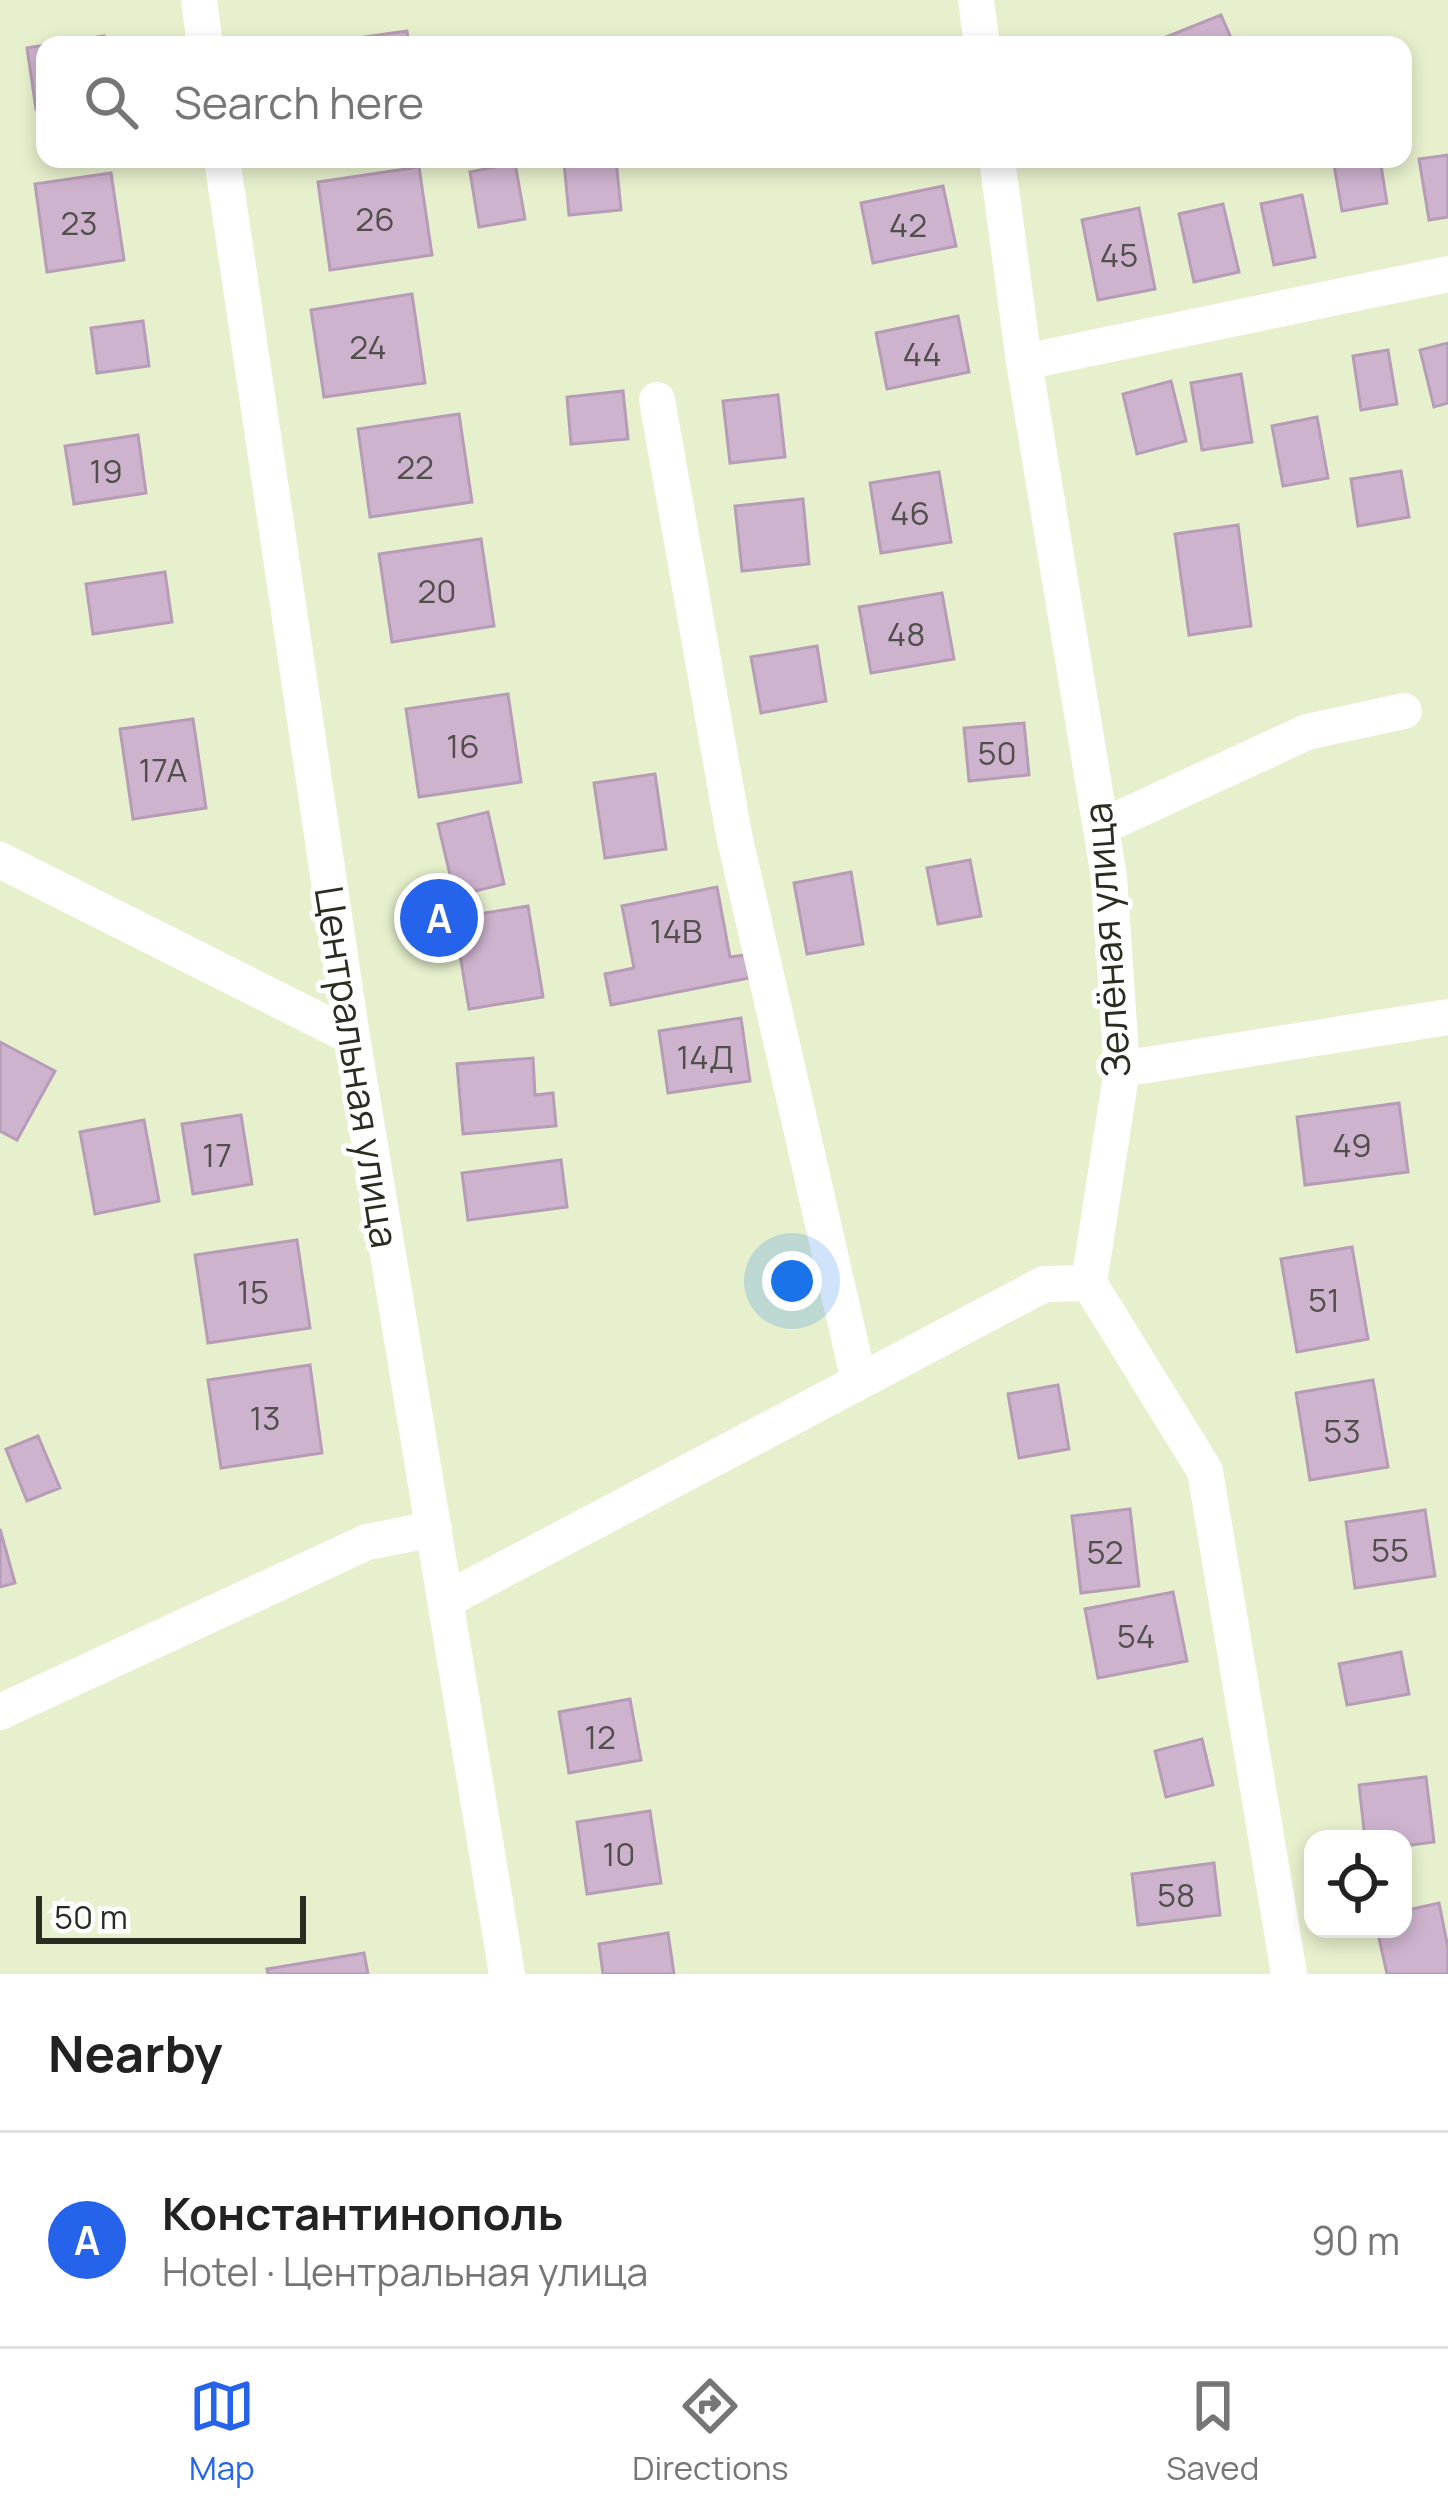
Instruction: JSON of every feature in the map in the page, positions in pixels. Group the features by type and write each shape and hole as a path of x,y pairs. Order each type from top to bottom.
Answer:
{"street":[{"path":"199,0 204,36"},
{"path":"976,0 981,36"},
{"name":"Центральная улица","path":"223,168 352,1037 507,1974"},
{"name":"Зелёная улица","path":"998,168 1024,362 1109,878 1122,1070 1089,1282"},
{"path":"1024,362 1448,274"},
{"path":"657,400 734,835 859,1381"},
{"path":"1101,827 1307,733 1404,711"},
{"path":"0,860 352,1037"},
{"path":"1122,1070 1448,1017"},
{"path":"446,1600 1044,1284 1089,1282 1205,1471 1289,1974"},
{"path":"0,1712 367,1542 434,1529"}],"building":[{"path":"1221,15 1230,36 1168,36"},
{"path":"36,46 36,109 27,48"},
{"path":"1448,155 1448,217 1429,220 1419,159"},
{"path":"419,168 432,255 330,270 318,182"},
{"path":"516,168 525,219 479,227 470,172"},
{"path":"564,168 617,168 621,210 569,215"},
{"path":"1335,168 1381,168 1387,203 1342,211"},
{"path":"111,173 124,260 47,272 35,184"},
{"path":"943,186 956,246 873,263 861,203"},
{"path":"1302,195 1315,257 1274,265 1261,204"},
{"path":"1223,204 1239,272 1194,282 1179,214"},
{"path":"1139,208 1155,289 1098,300 1082,220"},
{"path":"412,294 425,383 324,397 311,310"},
{"path":"958,316 969,372 887,389 876,333"},
{"path":"143,321 149,366 97,373 91,328"},
{"path":"1448,343 1448,403 1434,407 1420,350"},
{"path":"1388,350 1397,404 1361,410 1353,356"},
{"path":"1241,374 1252,442 1202,450 1191,383"},
{"path":"1171,381 1186,441 1137,454 1123,394"},
{"path":"623,391 628,439 571,444 567,397"},
{"path":"778,395 785,457 730,463 723,401"},
{"path":"459,414 472,502 370,517 358,429"},
{"path":"1317,417 1328,478 1283,486 1272,426"},
{"path":"138,435 146,493 74,504 65,446"},
{"path":"1401,471 1409,517 1358,526 1351,479"},
{"path":"939,472 951,542 881,553 870,483"},
{"path":"803,499 809,564 742,571 735,506"},
{"path":"1238,525 1251,626 1189,635 1175,534"},
{"path":"481,539 494,626 392,642 379,554"},
{"path":"165,572 172,622 93,634 86,584"},
{"path":"942,593 954,659 871,673 859,607"},
{"path":"817,646 826,701 761,713 751,657"},
{"path":"508,694 521,782 419,797 406,709"},
{"path":"193,719 206,808 133,819 120,729"},
{"path":"1024,723 1029,775 969,781 964,728"},
{"path":"655,774 666,849 605,858 594,783"},
{"path":"488,812 504,884 455,896 438,824"},
{"path":"970,860 981,916 938,924 927,868"},
{"path":"851,872 863,944 807,954 794,883"},
{"path":"717,887 730,957 745,955 749,978 611,1005 605,974 634,968 622,906"},
{"path":"528,906 543,997 469,1009 454,918"},
{"path":"741,1018 750,1081 668,1093 659,1031"},
{"path":"0,1042 55,1071 17,1140 0,1131"},
{"path":"533,1058 535,1095 553,1093 556,1126 463,1134 457,1064"},
{"path":"1399,1103 1408,1172 1305,1185 1297,1117"},
{"path":"241,1115 252,1184 193,1194 182,1124"},
{"path":"144,1120 159,1201 95,1214 80,1132"},
{"path":"561,1160 567,1207 468,1220 462,1173"},
{"path":"297,1240 310,1328 208,1343 195,1255"},
{"path":"1352,1247 1368,1339 1297,1352 1281,1259"},
{"path":"310,1365 322,1453 221,1468 208,1380"},
{"path":"1373,1380 1388,1467 1310,1480 1296,1393"},
{"path":"1058,1385 1069,1449 1019,1458 1008,1394"},
{"path":"38,1436 60,1488 27,1501 6,1449"},
{"path":"1130,1509 1139,1586 1081,1593 1072,1516"},
{"path":"1425,1510 1435,1576 1355,1588 1346,1522"},
{"path":"0,1529 15,1583 0,1587"},
{"path":"1173,1592 1187,1661 1098,1678 1085,1609"},
{"path":"1401,1652 1409,1694 1347,1705 1339,1664"},
{"path":"630,1699 641,1760 569,1773 559,1712"},
{"path":"1202,1739 1213,1785 1166,1797 1155,1751"},
{"path":"1426,1777 1434,1842 1412,1845 1412,1830 1364,1830 1359,1785"},
{"path":"650,1811 661,1883 587,1894 577,1822"},
{"path":"1214,1863 1220,1915 1138,1925 1132,1874"},
{"path":"1439,1903 1448,1974 1387,1974 1379,1938 1412,1938 1412,1909"},
{"path":"668,1933 674,1974 603,1974 599,1944"},
{"path":"364,1953 368,1974 268,1974 267,1969"}],"place":[{"name":"Константинополь","path":"439,918"}]}
